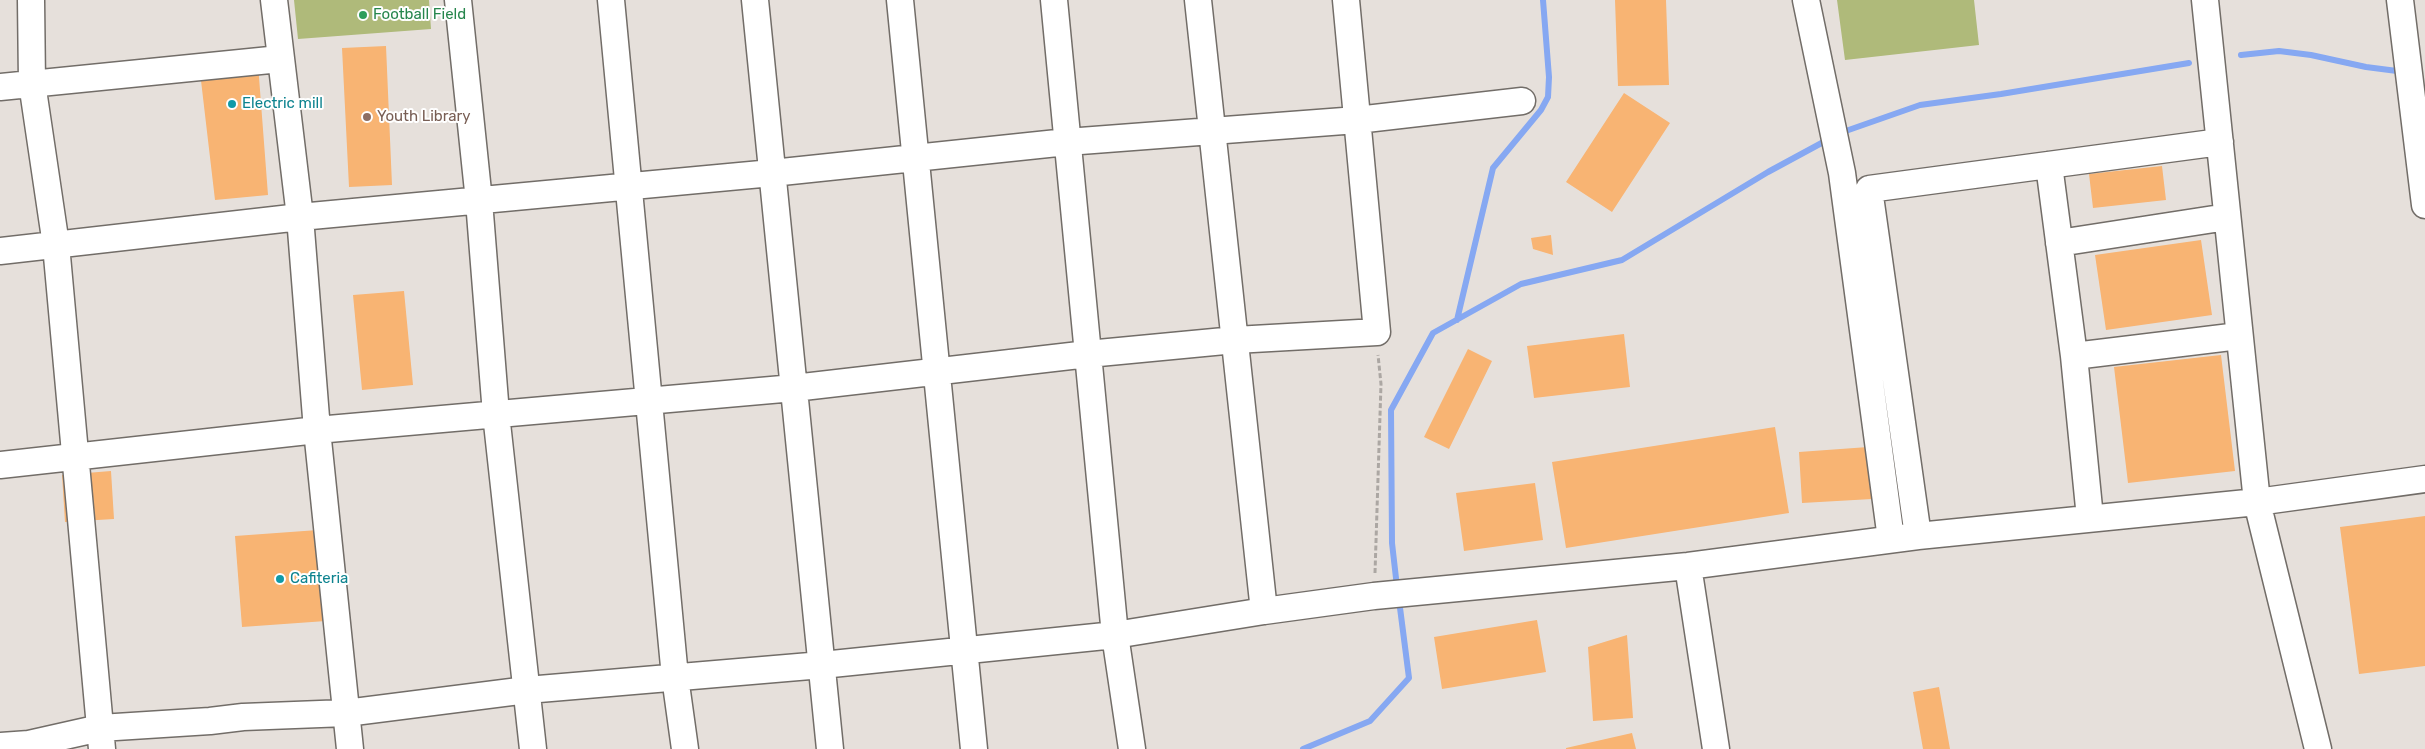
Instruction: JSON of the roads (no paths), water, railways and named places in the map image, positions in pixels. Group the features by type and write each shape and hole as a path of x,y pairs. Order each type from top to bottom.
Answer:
{"street":[{"path":"31,0 32,83 56,245 101,738"},
{"path":"274,0 300,217 317,430 350,749"},
{"path":"458,0 479,200 496,414 533,749"},
{"path":"611,0 674,677 684,749"},
{"path":"755,0 830,749"},
{"path":"900,0 966,650 974,749"},
{"path":"1054,0 1115,634 1132,749"},
{"path":"1198,0 1264,611"},
{"path":"0,465 317,430 794,388 1088,354 1234,340 1377,332 1346,0"},
{"path":"1806,0 1842,174 1892,540"},
{"path":"2205,0 2257,502 2318,749"},
{"path":"2400,0 2425,205"},
{"path":"0,88 32,83 280,58"},
{"path":"0,251 300,217 772,174 1068,142 1357,120 1522,101"},
{"path":"1918,536 1869,189 2220,142"},
{"path":"2049,165 2074,356 2090,518"},
{"path":"2059,243 2227,217"},
{"path":"2074,356 2239,336"},
{"path":"0,746 101,738 243,716 346,713 527,690 822,665 1115,634 1264,611 1379,596 1688,566 1918,536 2257,502 2425,478"},
{"path":"1688,566 1716,749"}],"waterway":[{"path":"1457,320 1493,168 1541,110 1548,97 1549,77 1543,0"},
{"path":"2241,55 2279,51 2397,71"},
{"path":"1840,133 1920,105 2001,94 2189,63"},
{"path":"1397,587 1392,543 1391,410 1433,333 1521,284 1622,260 1768,172 1829,139"},
{"path":"1303,749 1370,721 1409,678 1399,600"}],"place":[{"name":"Football Field","path":"363,15"},
{"name":"Electric mill","path":"232,104"},
{"name":"Youth Library","path":"367,117"},
{"name":"Cafiteria","path":"280,579"}]}
